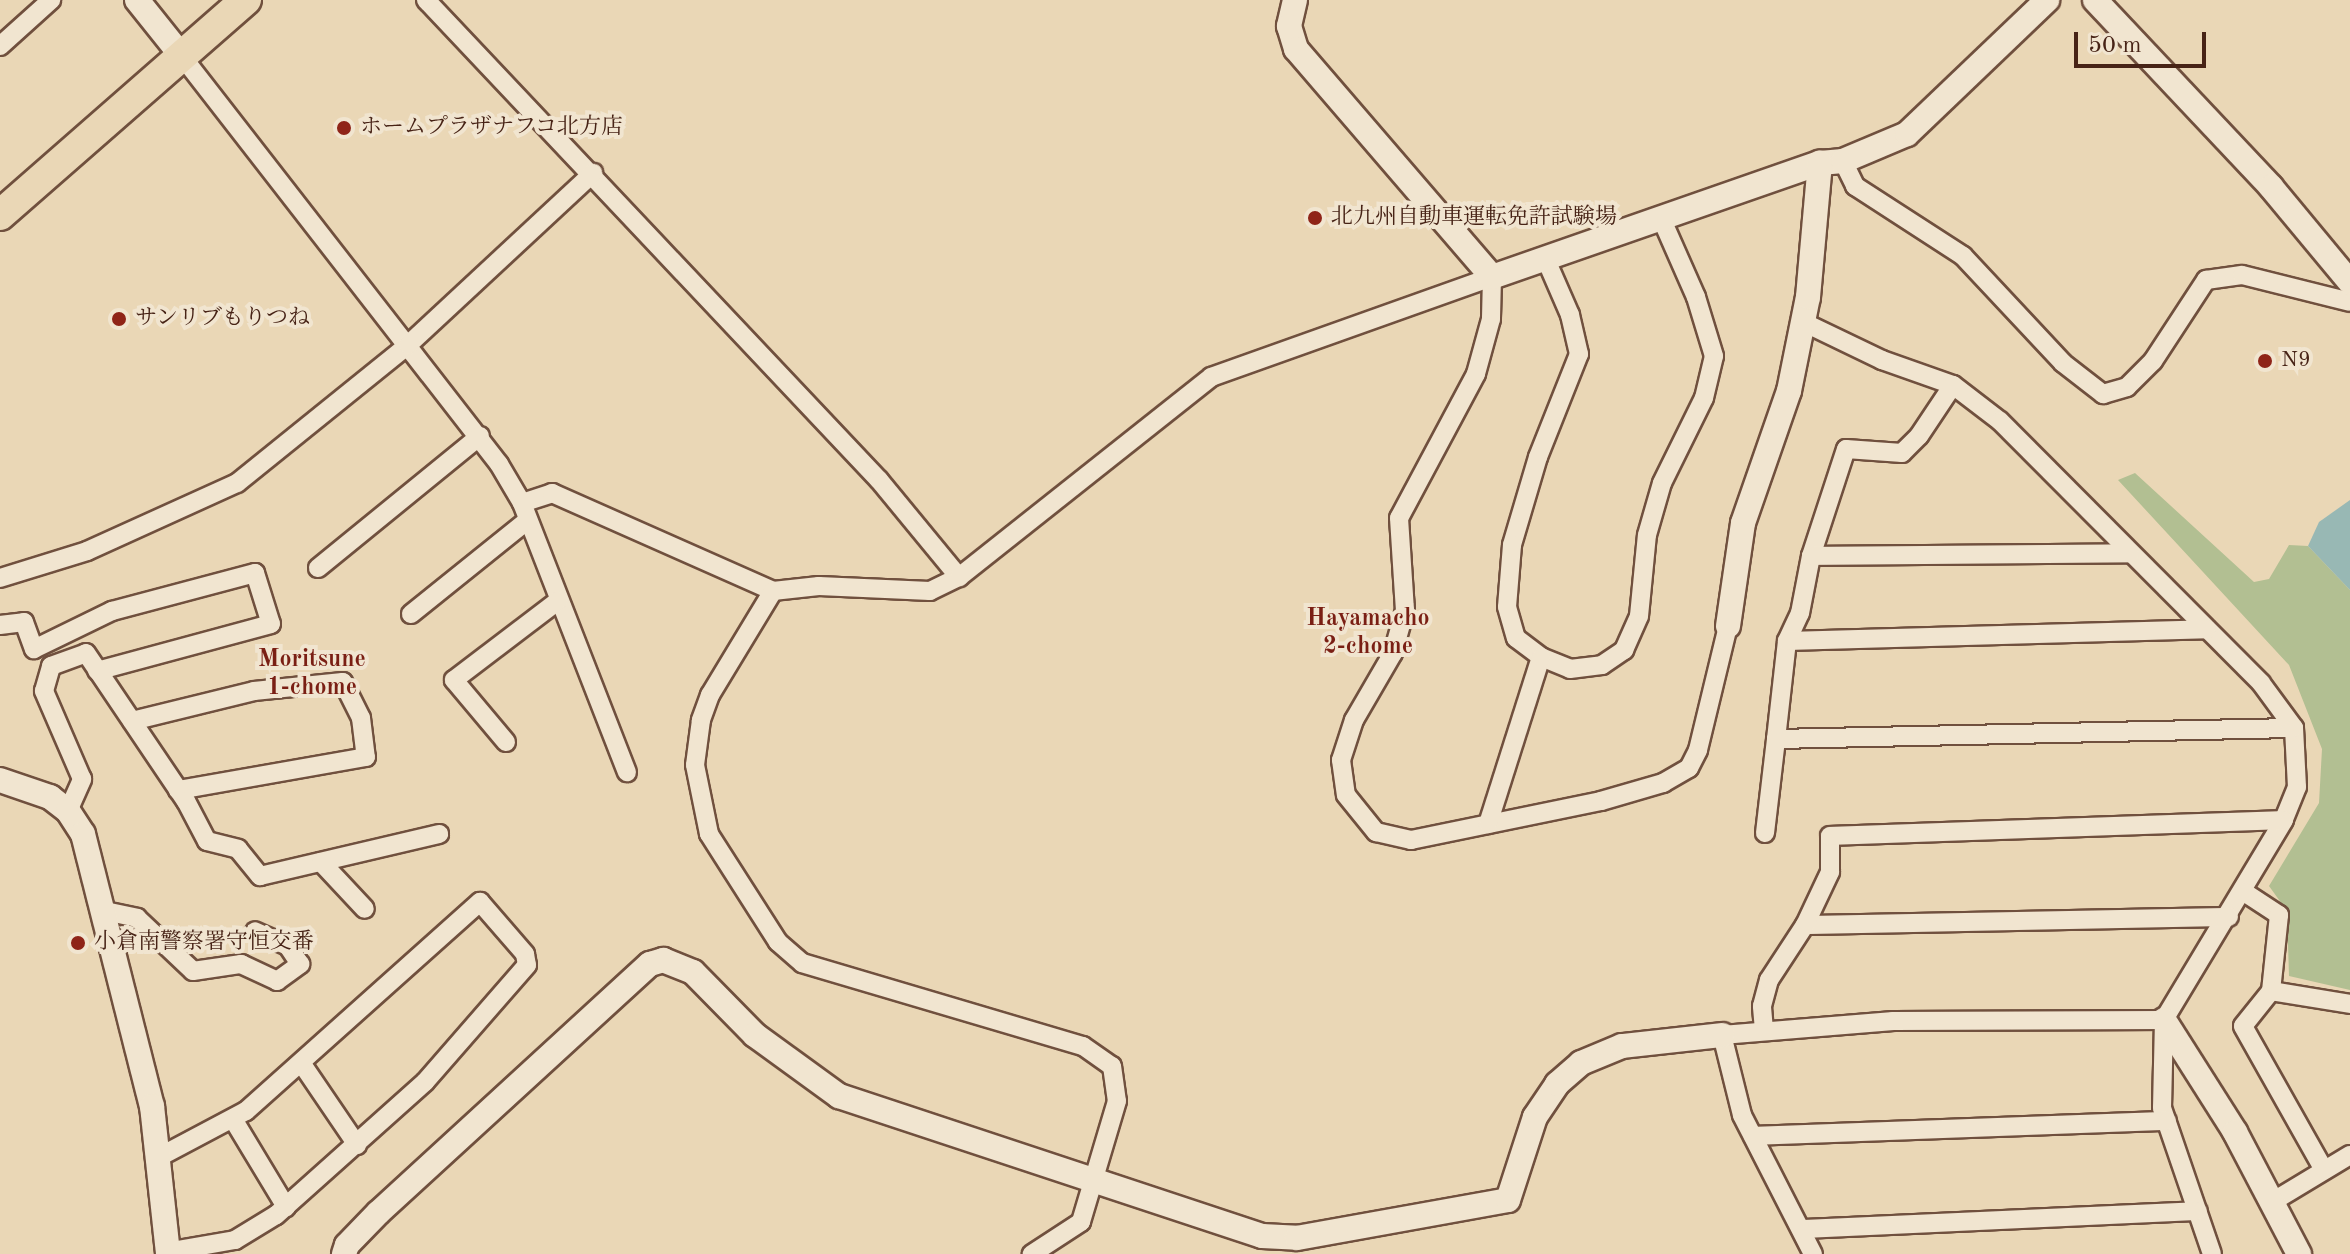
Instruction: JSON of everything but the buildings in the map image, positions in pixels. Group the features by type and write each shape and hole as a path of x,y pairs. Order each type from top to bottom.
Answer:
{"highway":[{"path":"0,215 246,0"}],"street":[{"path":"0,46 51,0"},
{"path":"137,0 408,345 454,410 480,436 525,512 627,772"},
{"path":"426,0 593,173 879,480 959,577"},
{"path":"1295,0 1289,26 1296,49 1492,277 1491,319 1476,374 1399,518 1405,610 1393,653 1354,720 1341,760 1346,795 1376,832 1411,840 1601,801 1663,783 1689,768 1728,626 1743,523 1789,391 1832,162"},
{"path":"411,614 525,512 552,493 773,591 819,586 930,591 959,577 1211,377 1907,134 2047,0"},
{"path":"2095,0 2271,187 2350,282"},
{"path":"1832,162 1855,186 1963,256 2063,363 2103,394 2127,387 2153,361 2206,280 2242,275 2350,302"},
{"path":"0,578 87,551 237,483 408,345 593,173"},
{"path":"1547,262 1570,315 1579,354 1538,457 1512,545 1507,607 1516,638 1541,657 1570,669 1602,665 1624,650 1639,616 1647,535 1662,483 1704,398 1714,356 1696,297 1662,220"},
{"path":"1803,322 1882,360 1953,385 2000,421 2261,683 2294,728 2297,787 2284,820 2244,892 2164,1020 2167,1121 2212,1254"},
{"path":"1765,833 1787,641 1800,613 1811,556 1846,449 1902,453 1953,385"},
{"path":"318,568 480,436"},
{"path":"1811,556 2130,553"},
{"path":"0,625 24,622 34,649 112,611 255,573 271,624 97,671"},
{"path":"773,591 710,695 701,720 695,765 709,834 778,942 802,963 950,1004 1103,1056 1112,1066 1117,1101 1081,1222 1032,1254"},
{"path":"506,742 454,680 559,600"},
{"path":"1787,641 2207,629"},
{"path":"68,811 82,779 44,691 51,666 86,653 178,790 207,841 238,849 260,876 439,834"},
{"path":"1488,824 1541,657"},
{"path":"132,721 254,691 343,682 361,718 366,757 178,790"},
{"path":"1776,739 2294,728"},
{"path":"0,780 50,797 68,811 83,834 105,911 161,1156 168,1253 235,1240 286,1207 425,1082 527,965 525,954 480,902 302,1064 233,1119 161,1156"},
{"path":"1764,1030 1762,1006 1769,980 1805,925 1830,872 1830,836 2284,820"},
{"path":"321,862 365,909"},
{"path":"2244,892 2279,915 2271,991 2243,1026 2324,1170"},
{"path":"105,911 137,918 193,971 241,964 277,981 300,964 288,946 255,931"},
{"path":"1805,925 2229,917"},
{"path":"344,1254 378,1213 650,964 663,960 693,972 766,1044 839,1096 1096,1178 1262,1236 1297,1238 1500,1203 1514,1194 1535,1117 1557,1084 1581,1063 1622,1046 1764,1030 1893,1021 2164,1020"},
{"path":"2271,991 2350,1004"},
{"path":"2164,1020 2272,1202 2299,1254"},
{"path":"1722,1035 1737,1101 1813,1254"},
{"path":"302,1064 357,1145"},
{"path":"233,1119 286,1207"},
{"path":"1753,1136 2167,1121"},
{"path":"2272,1202 2350,1155"},
{"path":"1802,1229 2198,1211"}],"green space":[{"path":"2135,473 2254,582 2269,579 2289,545 2308,546 2350,590 2350,990 2289,976 2287,911 2269,886 2319,803 2322,749 2289,665 2118,480"}],"water":[{"path":"2350,500 2350,590 2308,546 2319,522"}],"place":[{"name":"ホームプラザナフコ北方店","path":"344,128"},
{"name":"北九州自動車運転免許試験場","path":"1315,218"},
{"name":"サンリブもりつね","path":"119,319"},
{"name":"N9","path":"2265,361"},
{"name":"小倉南警察署守恒交番","path":"78,943"}],"district":[{"name":"Hayamacho 2-chome","path":"1368,634"},
{"name":"Moritsune 1-chome","path":"312,675"}]}
